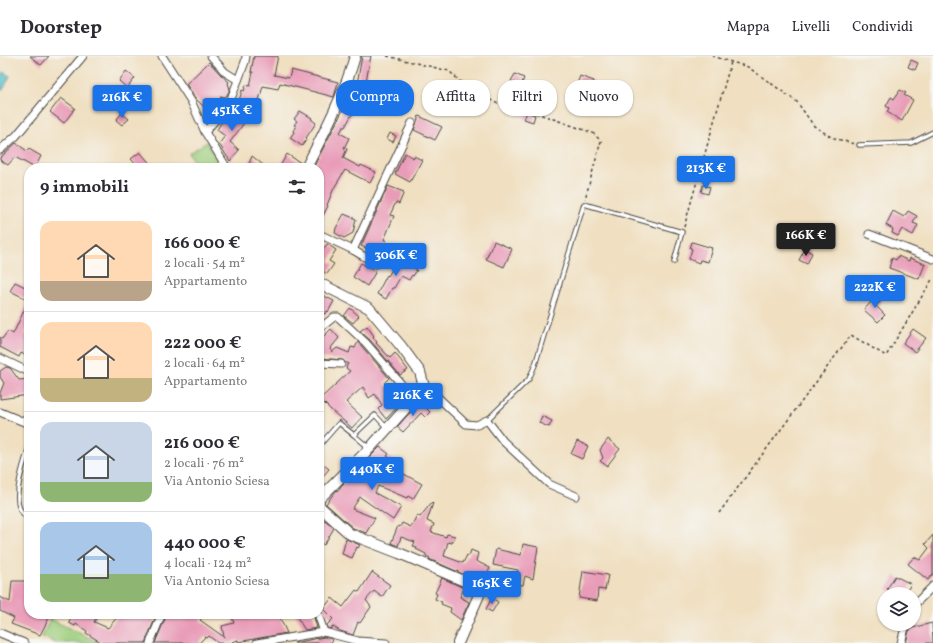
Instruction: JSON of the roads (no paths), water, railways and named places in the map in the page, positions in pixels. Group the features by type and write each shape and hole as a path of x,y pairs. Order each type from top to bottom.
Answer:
{"street":[{"path":"0,150 16,136 83,56"},
{"path":"162,56 191,101 206,132 225,163"},
{"path":"211,56 226,72 238,80"},
{"path":"206,132 229,104 246,56"},
{"path":"308,163 337,106 352,68 355,56"},
{"path":"353,250 412,123"},
{"path":"869,234 933,259"},
{"path":"324,236 353,250 377,264"},
{"path":"324,286 369,308 401,346 420,372 423,383 466,424 477,425 487,420 503,441 549,484 576,496"},
{"path":"324,325 334,317 338,317 366,343 414,399"},
{"path":"0,358 24,370"},
{"path":"324,363 341,364"},
{"path":"324,494 370,448 414,399 423,383"},
{"path":"0,412 24,422"},
{"path":"324,511 350,534 478,587 479,595 458,643"},
{"path":"921,598 933,586"},
{"path":"150,643 160,619"},
{"path":"320,619 324,632"},
{"path":"901,643 904,631"},
{"path":"257,643 324,632 358,640 386,643"},
{"path":"0,633 24,643"}],"lane":[{"path":"859,145 911,143 933,132"},
{"path":"487,420 529,379 535,365 584,204 682,232 674,262"},
{"path":"354,435 375,415 388,428"},
{"path":"324,440 339,423 370,448"},
{"path":"24,461 17,496 20,510 24,514"}],"water":[{"path":"3,72 10,76 3,90 0,90 0,77"}]}
